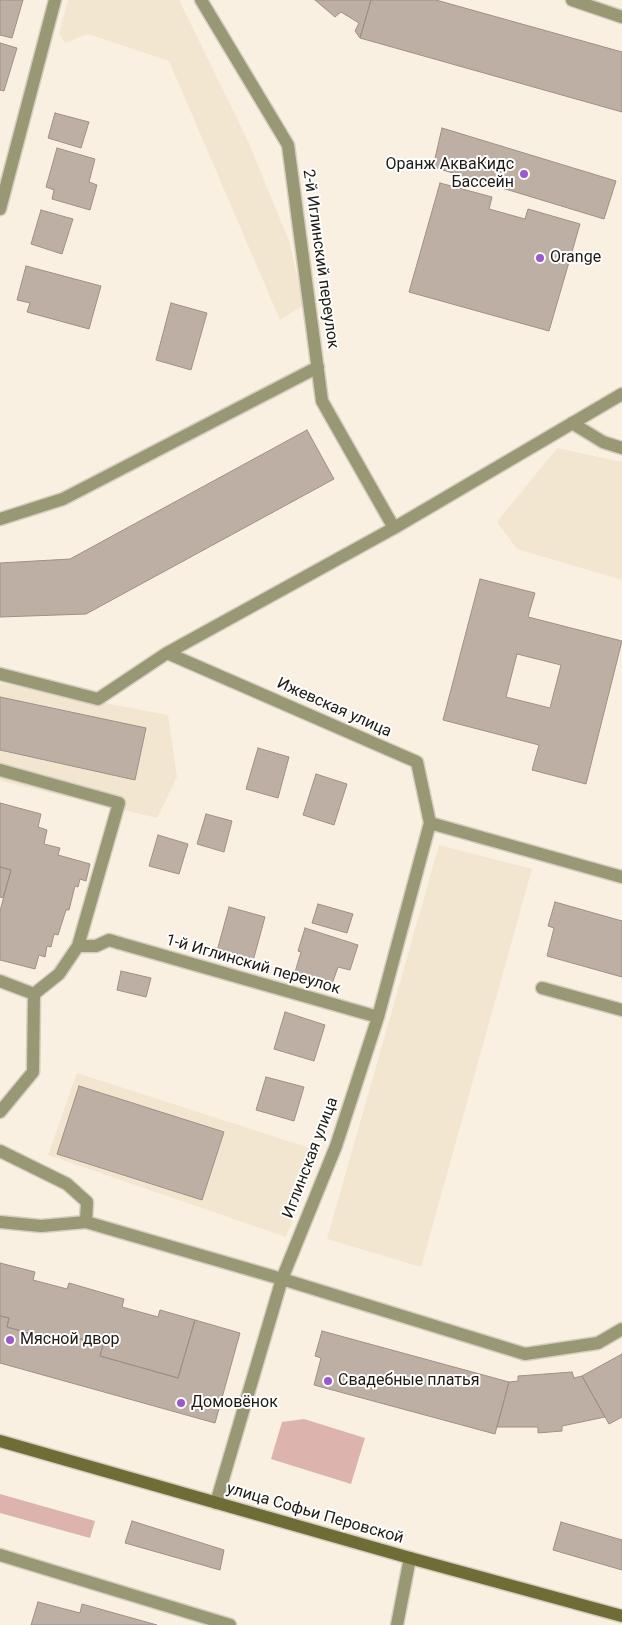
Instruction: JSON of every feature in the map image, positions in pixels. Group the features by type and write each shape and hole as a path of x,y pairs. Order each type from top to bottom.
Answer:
{"main road":[{"name":"улица Софьи Перовской","path":"0,1442 622,1616"}],"street":[{"path":"0,209 55,0"},
{"name":"2-й Иглинский переулок","path":"201,0 288,145 322,401 394,528"},
{"path":"572,0 622,17"},
{"path":"0,519 63,499 318,367"},
{"path":"0,674 98,699 167,653 394,528 622,394"},
{"path":"572,423 603,442 622,448"},
{"name":"Ижевская улица","path":"167,653 417,762 430,822"},
{"path":"0,770 119,803 78,946 58,974 34,994 33,1072 0,1112"},
{"path":"430,822 622,877"},
{"name":"Иглинская улица","path":"216,1503 282,1279 336,1146 378,1017 430,822"},
{"name":"1-й Иглинский переулок","path":"78,946 96,946 109,940 378,1017"},
{"path":"0,981 34,994"},
{"path":"542,988 622,1010"},
{"path":"0,1151 67,1184 87,1202 86,1222"},
{"path":"0,1222 41,1226 86,1222 282,1279 525,1354 598,1343 622,1329"},
{"path":"0,1555 230,1625"},
{"path":"397,1625 410,1558"}],"shaded area":[{"path":"68,0 179,0 248,141 289,241 304,305 280,320 169,61 88,34 65,43 59,34"},
{"path":"557,448 622,462 622,580 517,549 497,522"},
{"path":"0,683 168,715 177,777 157,818 0,781"},
{"path":"439,845 532,869 421,1267 327,1239"},
{"path":"77,1073 319,1151 286,1237 48,1155"},
{"path":"304,1419 365,1438 351,1484 271,1459 282,1422"},
{"path":"0,1494 95,1521 90,1538 0,1513"}],"building":[{"path":"0,0 23,0 12,38 0,35"},
{"path":"315,0 371,0 360,38 355,31 359,23 341,12 335,17"},
{"path":"371,0 436,0 622,52 622,112 360,38"},
{"path":"0,43 17,48 4,91 0,90"},
{"path":"55,113 89,122 81,148 48,138"},
{"name":"Оранж АкваКидс Бассейн","path":"442,128 616,181 604,219 433,167"},
{"path":"57,148 95,159 89,182 97,185 90,210 52,199 54,190 46,187"},
{"path":"440,183 492,197 489,209 525,219 528,209 580,224 549,331 409,292"},
{"path":"41,210 73,219 62,254 31,244"},
{"path":"26,266 101,286 89,329 27,312 30,303 17,300"},
{"path":"171,303 207,313 191,370 156,360"},
{"path":"307,430 334,479 86,614 0,617 0,563 70,559"},
{"path":"480,579 535,593 528,617 622,641 586,784 532,770 539,745 443,720","holes":["517,654 561,665 550,708 506,697"]},
{"path":"0,697 146,728 135,780 0,750"},
{"path":"258,748 289,757 278,798 246,789"},
{"path":"316,774 347,784 334,825 303,815"},
{"path":"0,803 41,814 38,827 47,830 44,844 60,848 58,855 90,864 86,881 80,879 78,887 75,886 69,910 66,910 58,935 54,934 51,947 47,946 45,957 39,955 35,969 0,960 0,911 11,870 0,867"},
{"path":"206,814 232,821 224,852 197,844"},
{"path":"158,835 188,844 179,874 149,866"},
{"path":"0,867 11,870 3,898 0,897"},
{"path":"555,902 622,921 622,977 547,956 554,928 548,926"},
{"path":"318,904 353,914 347,933 312,923"},
{"path":"229,907 265,917 253,961 217,951"},
{"path":"305,928 358,945 350,970 338,967 332,984 295,972 301,952 298,951"},
{"path":"121,971 151,978 146,997 117,990"},
{"path":"285,1012 325,1025 314,1061 274,1049"},
{"path":"266,1077 304,1087 294,1121 256,1110"},
{"path":"79,1086 224,1132 202,1200 57,1154"},
{"path":"0,1263 35,1272 33,1280 67,1289 69,1283 124,1299 122,1307 158,1317 160,1310 195,1320 178,1378 100,1356 103,1345 62,1334 60,1342 7,1327 9,1318 0,1316"},
{"path":"0,1316 9,1318 7,1327 60,1342 62,1334 103,1345 100,1356 178,1378 195,1320 240,1333 215,1423 0,1363"},
{"path":"322,1331 509,1382 495,1434 314,1385 321,1358 315,1356"},
{"path":"622,1354 622,1417 609,1424 582,1376"},
{"path":"572,1372 574,1378 582,1376 605,1417 562,1426 562,1431 538,1433 538,1427 497,1427 509,1382 518,1381 518,1376"},
{"path":"132,1521 224,1550 220,1570 125,1543"},
{"path":"561,1522 622,1540 622,1570 553,1550"},
{"path":"38,1602 80,1613 82,1604 157,1625 31,1625"}],"place":[{"name":"Оранж АкваКидс Бассейн","path":"524,174"},
{"name":"Orange","path":"540,258"},
{"name":"Мясной двор","path":"10,1340"},
{"name":"Свадебные платья","path":"328,1381"},
{"name":"Домовёнок","path":"181,1403"}]}
